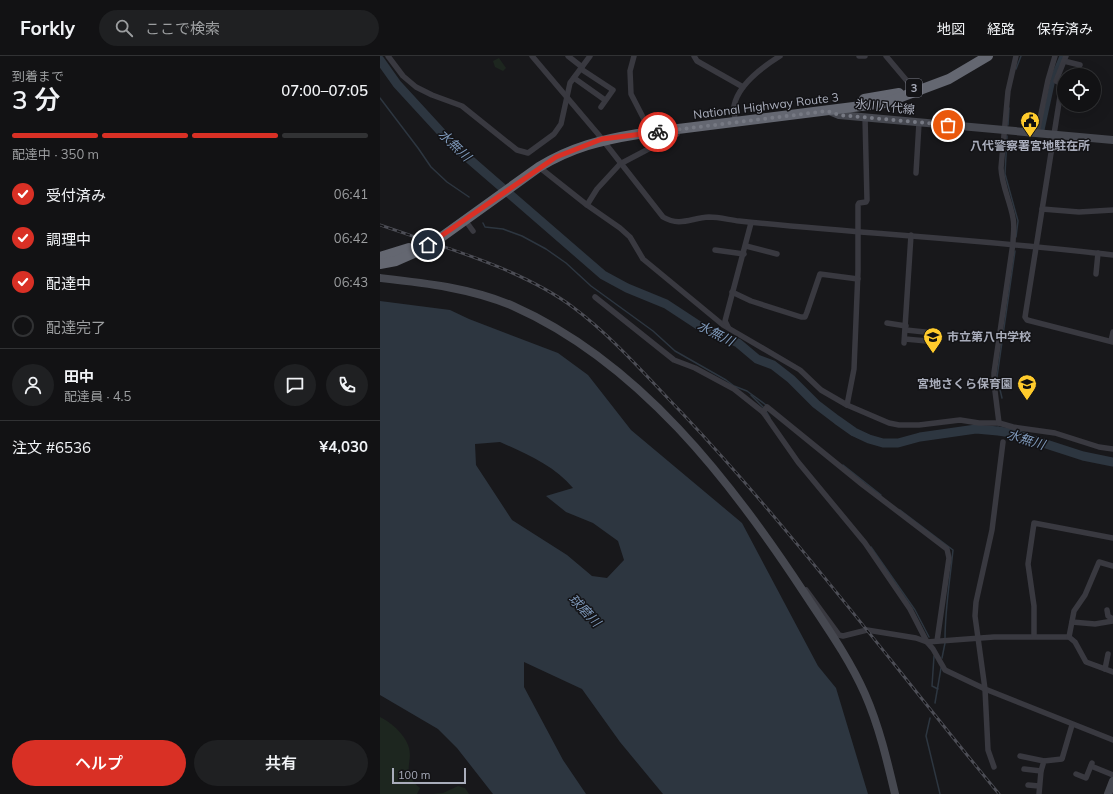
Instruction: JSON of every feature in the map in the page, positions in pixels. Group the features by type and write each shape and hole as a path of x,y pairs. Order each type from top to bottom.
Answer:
{"highway":[{"name":"National Highway Route 3","path":"846,109 913,88 950,72 977,56"},
{"name":"National Highway Route 3","path":"432,239 536,167 555,150 600,137 648,127 735,119 827,108 846,109 885,103 920,92 949,79 988,56"},
{"name":"National Highway Route 3","path":"600,137 678,130 735,119"},
{"name":"National Highway Route 3","path":"380,264 396,261 464,220 493,196"},
{"name":"National Highway Route 3","path":"380,257 417,248"}],"street":[{"path":"388,56 403,76 416,87 432,96 451,101 462,106 524,153 528,153 554,134 564,116 570,84 590,56"},
{"path":"532,56 600,137 663,217 673,222 710,217 751,223 1013,243 1113,255"},
{"path":"568,56 581,68 613,90 601,107"},
{"path":"634,56 630,71 631,94 648,127"},
{"path":"694,56 697,61 743,87"},
{"path":"735,119 734,106 743,87 766,65 780,56"},
{"path":"859,56 864,56"},
{"path":"886,56 913,88"},
{"path":"1000,423 994,383 994,372 1013,243 1014,219 1002,180 1004,130 1008,91 1016,56"},
{"path":"1037,133 1048,80 1055,56"},
{"path":"1080,65 1065,58 1056,81 1062,84 1025,317 1027,320 1112,342 1113,332"},
{"path":"574,78 605,100"},
{"name":"氷川八代線","path":"846,109 864,117 1113,140"},
{"path":"847,405 854,369 858,279 858,205 859,203 866,202 867,200 864,117"},
{"path":"916,173 919,123"},
{"path":"586,205 597,189 620,164 677,134 678,130"},
{"path":"536,167 625,232 630,237 643,259 729,329 800,370 821,390 847,405 889,423 899,425 919,425 960,420 979,423 1000,423 1012,427 1055,433 1098,447 1113,449"},
{"path":"1042,209 1079,212 1113,210"},
{"path":"464,220 473,231"},
{"path":"729,329 725,321 751,223"},
{"path":"887,323 906,328 935,332 927,341 905,341 906,328 911,235"},
{"path":"746,246 777,254"},
{"path":"715,250 744,254"},
{"path":"1096,274 1098,254"},
{"path":"732,292 751,301 805,317 820,274 858,279"},
{"path":"380,278 437,285 487,297 512,306 577,341 644,396 689,442 734,495 794,578 841,649 864,693 878,729 895,794"},
{"path":"595,296 674,360 696,368 734,389 763,412 798,462 865,543 913,614 927,642 933,649 945,670 985,689 1072,725 1113,740"},
{"path":"763,412 767,407 863,485 947,549 949,558 937,641"},
{"path":"994,767 988,750 985,689 975,616 976,602 992,530 1003,442"},
{"path":"1034,636 1034,606 1028,564 1034,523 1113,538"},
{"path":"1069,637 1074,611 1085,595 1099,562 1113,566"},
{"path":"794,578 808,592 839,635 848,635 866,630 916,638 927,642 994,637 1069,637 1075,642 1086,662 1113,672"},
{"path":"1107,610 1108,616 1113,620"},
{"path":"1072,622 1094,624 1113,620"},
{"path":"1105,669 1108,654"},
{"path":"1020,756 1044,761 1059,761 1062,759 1072,725"},
{"path":"1039,794 1041,771 1044,761"},
{"path":"1076,774 1088,778 1092,765 1113,775"},
{"path":"1024,770 1041,771"},
{"path":"1108,794 1113,781"},
{"path":"1028,785 1039,786"}],"shaded area":[{"path":"499,58 506,68 503,71 495,67 493,61"},
{"path":"380,717 397,729 408,745 410,751 410,776 420,788 417,794 380,794"},
{"path":"458,786 465,788 469,794 432,794 443,793"}],"water":[{"name":"球磨川","path":"380,301 450,310 469,319 558,353 588,375 631,430 742,523 818,666 836,688 868,794 663,794 620,742 582,689 524,662 524,687 563,760 586,794 493,794 457,748 438,729 380,695","holes":["500,442 539,461 558,473 573,488 546,496 566,512 593,523 618,541 624,560 607,578 592,576 567,555 512,520 476,465 475,444"]}],"waterway":[{"path":"1016,69 1021,56"},
{"path":"1042,130 1054,75 1062,56"},
{"name":"水無川","path":"380,60 397,84 453,145 603,275 627,288 666,304 698,325 738,343 757,359 773,365 791,379 816,404 854,432 869,439 883,443 898,443 920,437 976,429 998,431 1012,433 1083,456 1113,462"},
{"path":"380,98 431,167 447,182 469,197"},
{"path":"1008,125 1009,108"},
{"path":"1007,136 1005,174 1018,221 1016,237"},
{"path":"483,223 485,227 503,229 522,236 546,249 566,263 591,286 653,331 675,351 734,386 747,391 766,405"},
{"path":"1002,398 997,377 1015,251"},
{"path":"751,395 764,408"},
{"path":"766,411 770,418"},
{"path":"843,465 881,495"},
{"path":"900,510 953,550 945,639"},
{"path":"871,547 915,610 929,637"},
{"path":"942,658 945,643"},
{"path":"934,656 932,686 938,689"},
{"path":"935,703 941,668"},
{"path":"930,718 926,736 940,794"}],"railway":[{"path":"380,225 454,250 506,270 553,294 574,308 603,332 682,413 764,505 844,601 999,794"}],"way so far":[{"path":"658,132 827,111 839,115 948,125"}],"place":[{"name":"八代警察署宮地駐在所","path":"1030,138"},
{"name":"市立第八中学校","path":"933,354"},
{"name":"宮地さくら保育園","path":"1027,401"}],"route":[{"path":"428,245 436,241 539,167 556,157 583,145 602,139 658,132"}]}
